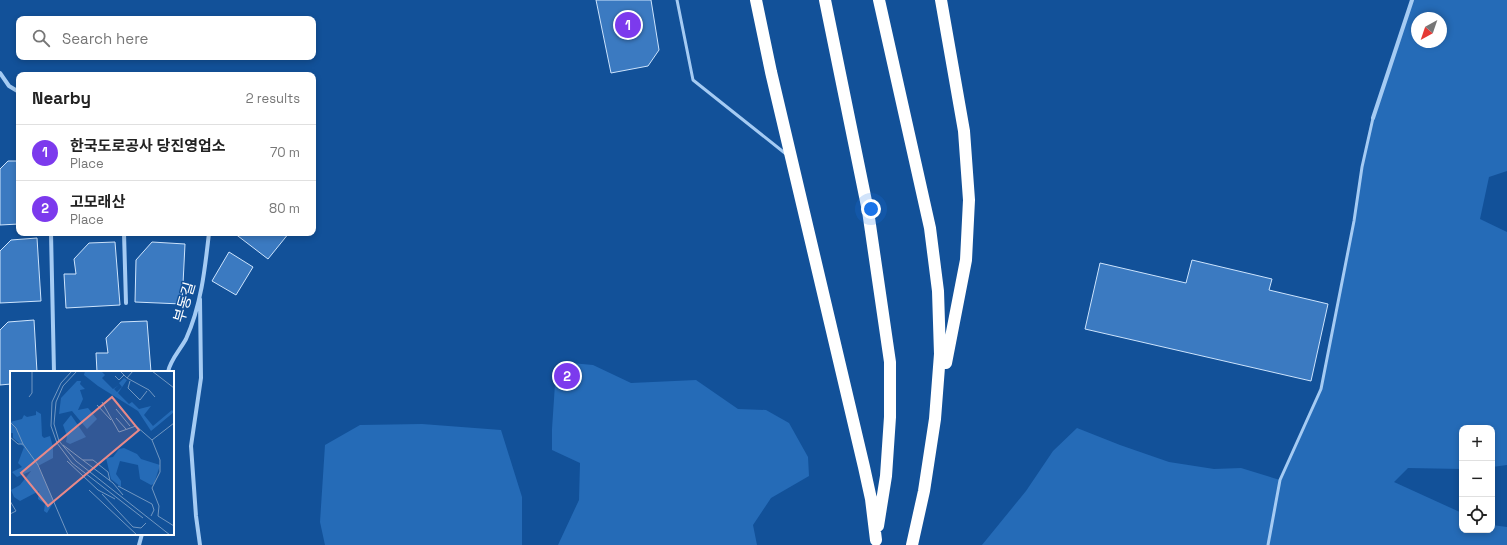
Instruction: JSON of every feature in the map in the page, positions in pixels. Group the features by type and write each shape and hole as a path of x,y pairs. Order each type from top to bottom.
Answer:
{"highway":[{"path":"756,0 771,72 864,467 871,499 876,542"},
{"path":"825,0 868,212 890,362 890,417 886,476 876,542"},
{"path":"879,0 930,228 938,291 940,324 940,354 935,419"},
{"path":"912,545 924,491 935,419 966,260 969,200 964,131 941,0"}],"street":[{"path":"1373,118 1412,0"},
{"path":"0,73 9,86 16,90"},
{"path":"51,236 54,371"},
{"path":"124,236 126,303"},
{"name":"부동길","path":"168,371 169,366 186,339 200,299 209,236"},
{"path":"200,299 201,378 191,446 196,516 200,545"},
{"path":"139,545 142,535"}],"lane":[{"path":"678,0 693,80 792,160"},
{"path":"1268,545 1280,480 1321,388 1354,220 1362,167 1373,118"}],"shaded area":[{"path":"1412,0 1507,0 1507,171 1489,177 1480,219 1507,232 1507,465 1495,467 1495,425 1459,425 1459,469 1408,468 1394,482 1459,512 1459,533 1495,533 1495,525 1507,527 1507,545 982,545 1026,491 1053,451 1077,428 1169,462 1214,469 1241,468 1280,480 1321,389 1354,221 1362,167 1373,118"},
{"path":"571,363 593,365 631,383 696,380 738,409 766,410 789,423 808,457 809,476 771,498 753,525 757,545 558,545 579,500 580,463 552,450 555,384"},
{"path":"422,424 501,430 522,497 522,545 325,545 320,522 325,445 360,425"}],"building":[{"path":"596,0 651,0 659,50 648,66 611,73"},
{"path":"8,161 16,161 16,224 0,225 0,169"},
{"path":"238,236 287,236 268,259"},
{"path":"37,238 41,301 0,303 0,251 11,240"},
{"path":"115,242 120,305 66,308 64,274 76,274 74,259 89,243"},
{"path":"152,242 185,244 182,304 135,302 136,260"},
{"path":"229,252 253,267 236,295 212,281"},
{"path":"1192,260 1272,279 1269,290 1328,304 1311,381 1085,329 1100,263 1186,283"},
{"path":"34,320 37,371 10,371 10,384 0,385 0,330 8,322"},
{"path":"147,321 151,371 97,371 96,353 108,353 106,338 121,322"}],"place":[{"name":"한국도로공사 당진영업소","path":"628,25"},
{"name":"고모래산","path":"567,376"}]}
